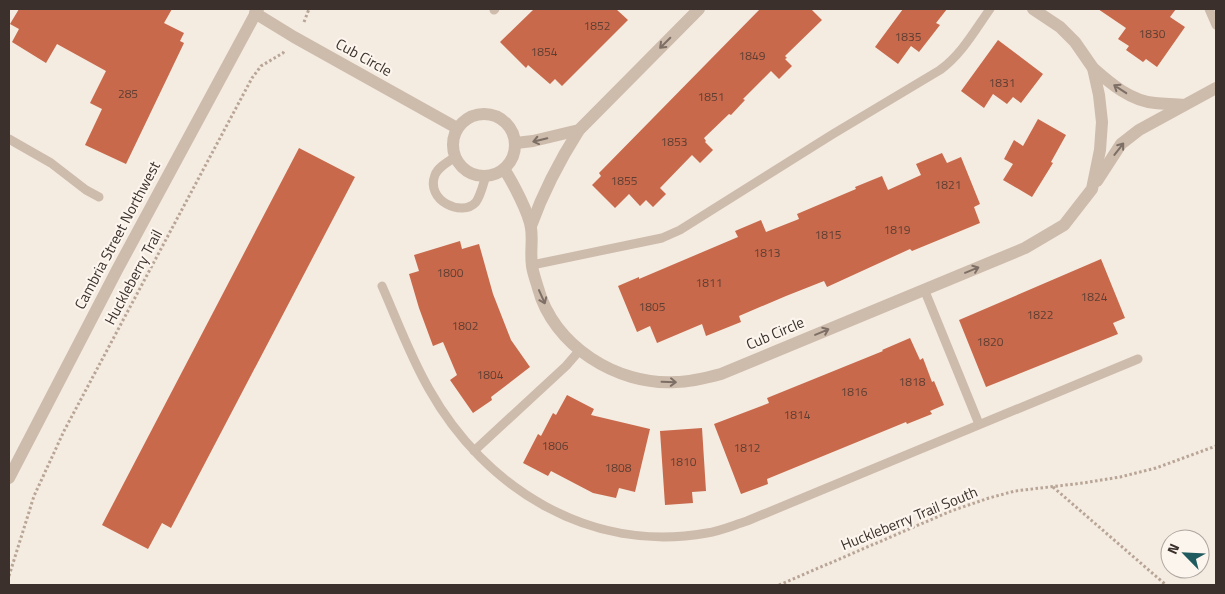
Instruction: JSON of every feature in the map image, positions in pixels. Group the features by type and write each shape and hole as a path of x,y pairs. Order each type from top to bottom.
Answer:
{"street":[{"name":"Cub Circle","path":"699,9 579,130 541,196 531,226 532,265 538,291 561,332 580,350 602,365 627,375 660,382 674,383 697,380 720,374 1025,248 1064,226 1092,189 1121,144 1139,130 1216,88"},
{"name":"Cub Circle","path":"1033,9 1060,27 1075,42 1094,68 1129,95 1153,103 1184,105"},
{"name":"Cub Circle","path":"256,11 294,37 457,128"},
{"name":"Cambria Street Northwest","path":"9,478 116,270 256,11"},
{"name":"Cub Circle","path":"1092,189 1100,150 1102,122 1094,68"},
{"path":"482,113 492,114 508,124 516,143 511,162 496,174 486,176 467,172 454,157 452,147 453,137 457,128 464,120 472,115 482,113"},
{"path":"516,143 579,130"},
{"name":"Cub Circle","path":"504,169 513,182 531,226"}],"lane":[{"path":"532,265 662,238 680,230 833,134 940,70 957,56 990,9"},
{"path":"1209,9 1216,25"},
{"path":"9,139 51,163 80,186 99,197"},
{"path":"454,157 440,168 435,175 435,192 446,205 460,207 475,204 486,176"},
{"path":"382,286 413,358 430,390 451,424 474,451 527,496 556,513 594,528 631,536 671,537 708,533 747,521 1138,360"},
{"path":"924,289 979,424"},
{"path":"474,451 566,366 580,350"}],"path":[{"name":"Huckleberry Trail","path":"9,576 37,488 171,228 252,78 261,66 283,53 305,20 309,9"},
{"name":"Huckleberry Trail South","path":"779,585 951,510 1015,491 1092,482 1156,468 1216,446"},
{"path":"1052,487 1166,585"}],"building":[{"path":"19,9 172,9 164,23 184,33 180,41 184,43 126,164 85,145 102,109 90,103 106,71 57,44 46,63 12,42 19,29 10,24"},
{"path":"534,9 616,9 628,20 562,86 555,79 550,84 528,65 526,68 500,42"},
{"path":"760,9 811,9 822,20 785,56 787,58 785,59 792,66 779,79 771,71 743,99 745,100 731,115 729,114 704,138 705,142 713,150 700,163 692,155 660,188 666,194 653,207 646,200 640,206 629,194 615,208 592,185 601,176 599,173"},
{"path":"903,9 947,9 936,23 940,25 919,52 911,46 898,64 875,47"},
{"path":"1098,9 1176,9 1170,17 1185,27 1157,67 1146,59 1143,62 1126,50 1129,46 1118,39 1126,28"},
{"path":"998,40 1043,74 1021,103 1013,97 1007,104 993,94 984,108 961,91"},
{"path":"1038,119 1066,135 1051,162 1053,163 1032,197 1003,180 1013,164 1004,159 1014,140 1023,146"},
{"path":"299,148 355,177 171,528 162,523 148,549 102,525"},
{"path":"942,153 947,163 961,157 980,204 974,207 980,223 912,251 910,249 827,287 824,281 786,296 739,316 741,322 706,336 702,324 657,343 650,326 637,332 618,286 738,237 735,231 761,220 766,232 799,219 797,214 882,176 888,190 921,175 916,164"},
{"path":"460,241 462,249 479,244 493,294 511,340 530,367 491,397 492,400 473,413 450,380 457,375 443,342 433,346 409,274 419,271 414,255"},
{"path":"1101,259 1125,318 1113,323 1118,334 986,387 959,320"},
{"path":"910,338 920,360 923,358 932,382 934,381 944,405 930,411 932,414 907,424 906,422 767,479 768,484 741,494 714,424 769,403 767,398 883,351"},
{"path":"567,395 594,409 591,415 650,429 635,492 619,488 616,498 593,493 551,471 548,476 523,463 538,434 541,436 553,413 556,415"},
{"path":"702,428 706,491 692,492 693,503 665,505 660,431"}]}
